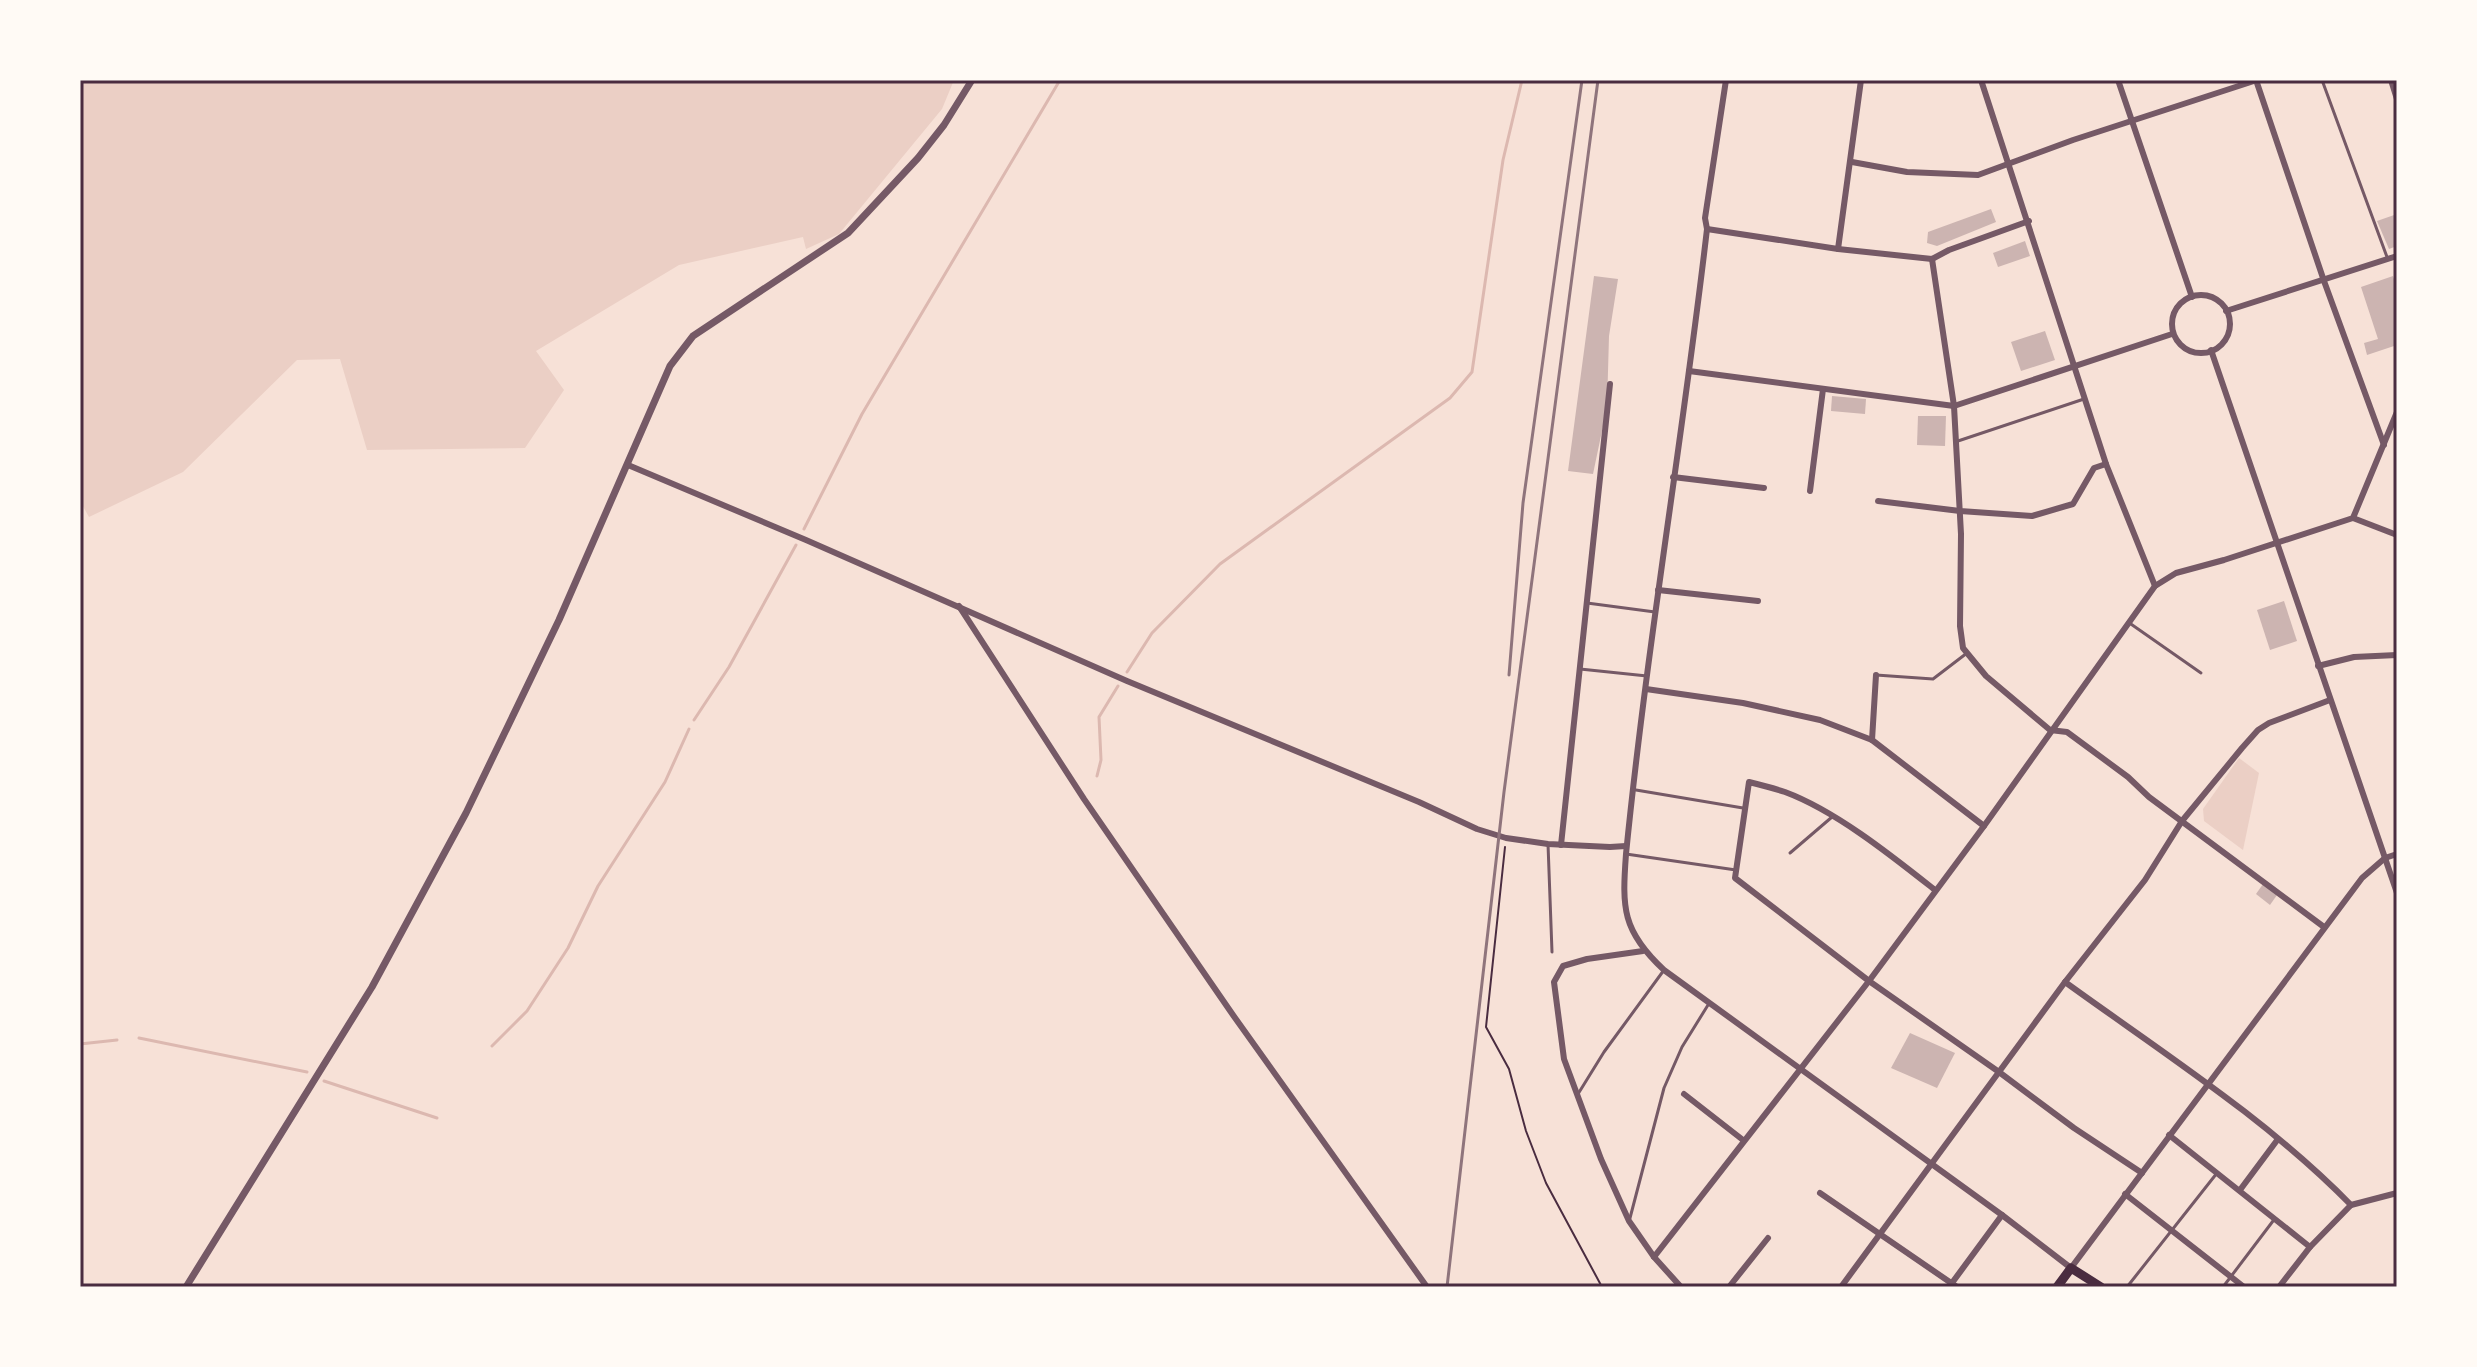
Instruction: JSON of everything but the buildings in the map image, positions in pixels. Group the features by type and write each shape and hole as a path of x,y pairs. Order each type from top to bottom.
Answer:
{"main road":[{"path":"2057,1287 2071,1268 2101,1287"}],"street":[{"path":"186,1287 372,987 466,813 559,620 670,366 693,336 848,233 918,158 944,125 972,80"},
{"path":"1726,80 1705,218 1707,229 1626,850 1625,914 1632,934 1643,951 1708,1003 2071,1268 2362,878 2385,858 2397,854"},
{"path":"1838,249 1861,80"},
{"path":"1981,80 2106,464 2155,586"},
{"path":"2118,80 2192,297"},
{"path":"1852,162 1907,172 1978,175 2256,80 2384,445"},
{"path":"2391,80 2397,99"},
{"path":"1707,229 1838,249 1932,259 2029,221"},
{"path":"2226,311 2397,256"},
{"path":"1932,259 1954,406 1963,648 1986,676 2050,730 2067,732 2324,927"},
{"path":"2207,295 2216,299 2226,311 2230,322 2228,332 2224,340 2211,350 2200,353 2190,351 2172,334 2175,310 2192,297 2207,295"},
{"path":"1689,371 1954,406 2172,334"},
{"path":"2211,350 2397,893"},
{"path":"1561,845 1610,384"},
{"path":"1810,491 1823,389"},
{"path":"2353,518 2396,415"},
{"path":"1878,501 2032,516 2073,504 2094,468 2106,464"},
{"path":"628,465 1477,829 1506,838 1548,844 1626,850"},
{"path":"1673,477 1764,488"},
{"path":"1654,1257 1869,981 2155,586 2176,573 2353,518 2397,535"},
{"path":"1658,590 1758,601"},
{"path":"959,606 1084,799 1427,1287"},
{"path":"2318,666 2354,657 2397,655"},
{"path":"1872,740 1876,675"},
{"path":"1646,689 1743,703 1820,720 1872,740 1984,826"},
{"path":"1841,1287 2065,982 2145,880 2182,821 2258,730 2330,700"},
{"path":"1935,890 1898,860 1832,817 1786,792 1749,782 1735,878 1869,981 2142,1173"},
{"path":"1643,951 1587,959 1563,966 1554,982 1564,1059 1611,1186 1629,1221 1654,1257 1681,1287"},
{"path":"2065,982 2278,1139 2323,1176 2351,1205"},
{"path":"1684,1094 1743,1140"},
{"path":"2169,1135 2310,1247"},
{"path":"2240,1190 2278,1139"},
{"path":"1820,1193 1953,1286 2002,1215"},
{"path":"2279,1287 2310,1247 2351,1205 2397,1193"},
{"path":"2125,1194 2244,1287"},
{"path":"1729,1287 1768,1238"}],"lane":[{"path":"2322,80 2388,259"},
{"path":"1955,442 2084,399"},
{"path":"1587,603 1655,612"},
{"path":"2128,622 2201,673"},
{"path":"1876,675 1933,679 1967,653"},
{"path":"1579,669 1647,676"},
{"path":"1632,789 1745,808"},
{"path":"1790,853 1832,817"},
{"path":"1548,844 1552,952"},
{"path":"1626,850 1736,870"},
{"path":"1578,1094 1604,1052 1664,970"},
{"path":"1629,1221 1667,1082 1682,1047 1708,1003"},
{"path":"2127,1287 2217,1173"},
{"path":"2223,1287 2276,1218"}],"path":[{"path":"1506,838 1486,1027 1509,1069 1526,1131 1546,1183 1602,1287"}],"shaded area":[{"path":"80,80 954,80 942,109 839,234 806,249 803,237 679,265 536,351 564,390 525,448 367,450 340,359 297,360 183,472 89,517 80,501"},
{"path":"2239,758 2259,773 2243,850 2204,821 2203,809"}],"waterway":[{"path":"804,529 862,414 1060,80"},
{"path":"1127,672 1152,633 1220,564 1450,398 1472,372 1503,160 1522,80"},
{"path":"694,720 729,667 796,545"},
{"path":"1097,776 1101,760 1099,717 1118,686"},
{"path":"492,1046 527,1011 568,948 598,886 665,782 689,729"},
{"path":"139,1038 307,1072"},
{"path":"80,1044 117,1040"},
{"path":"324,1081 437,1118"}],"railway":[{"path":"1509,675 1523,503 1582,80"},
{"path":"1447,1287 1504,792 1598,80"}]}
